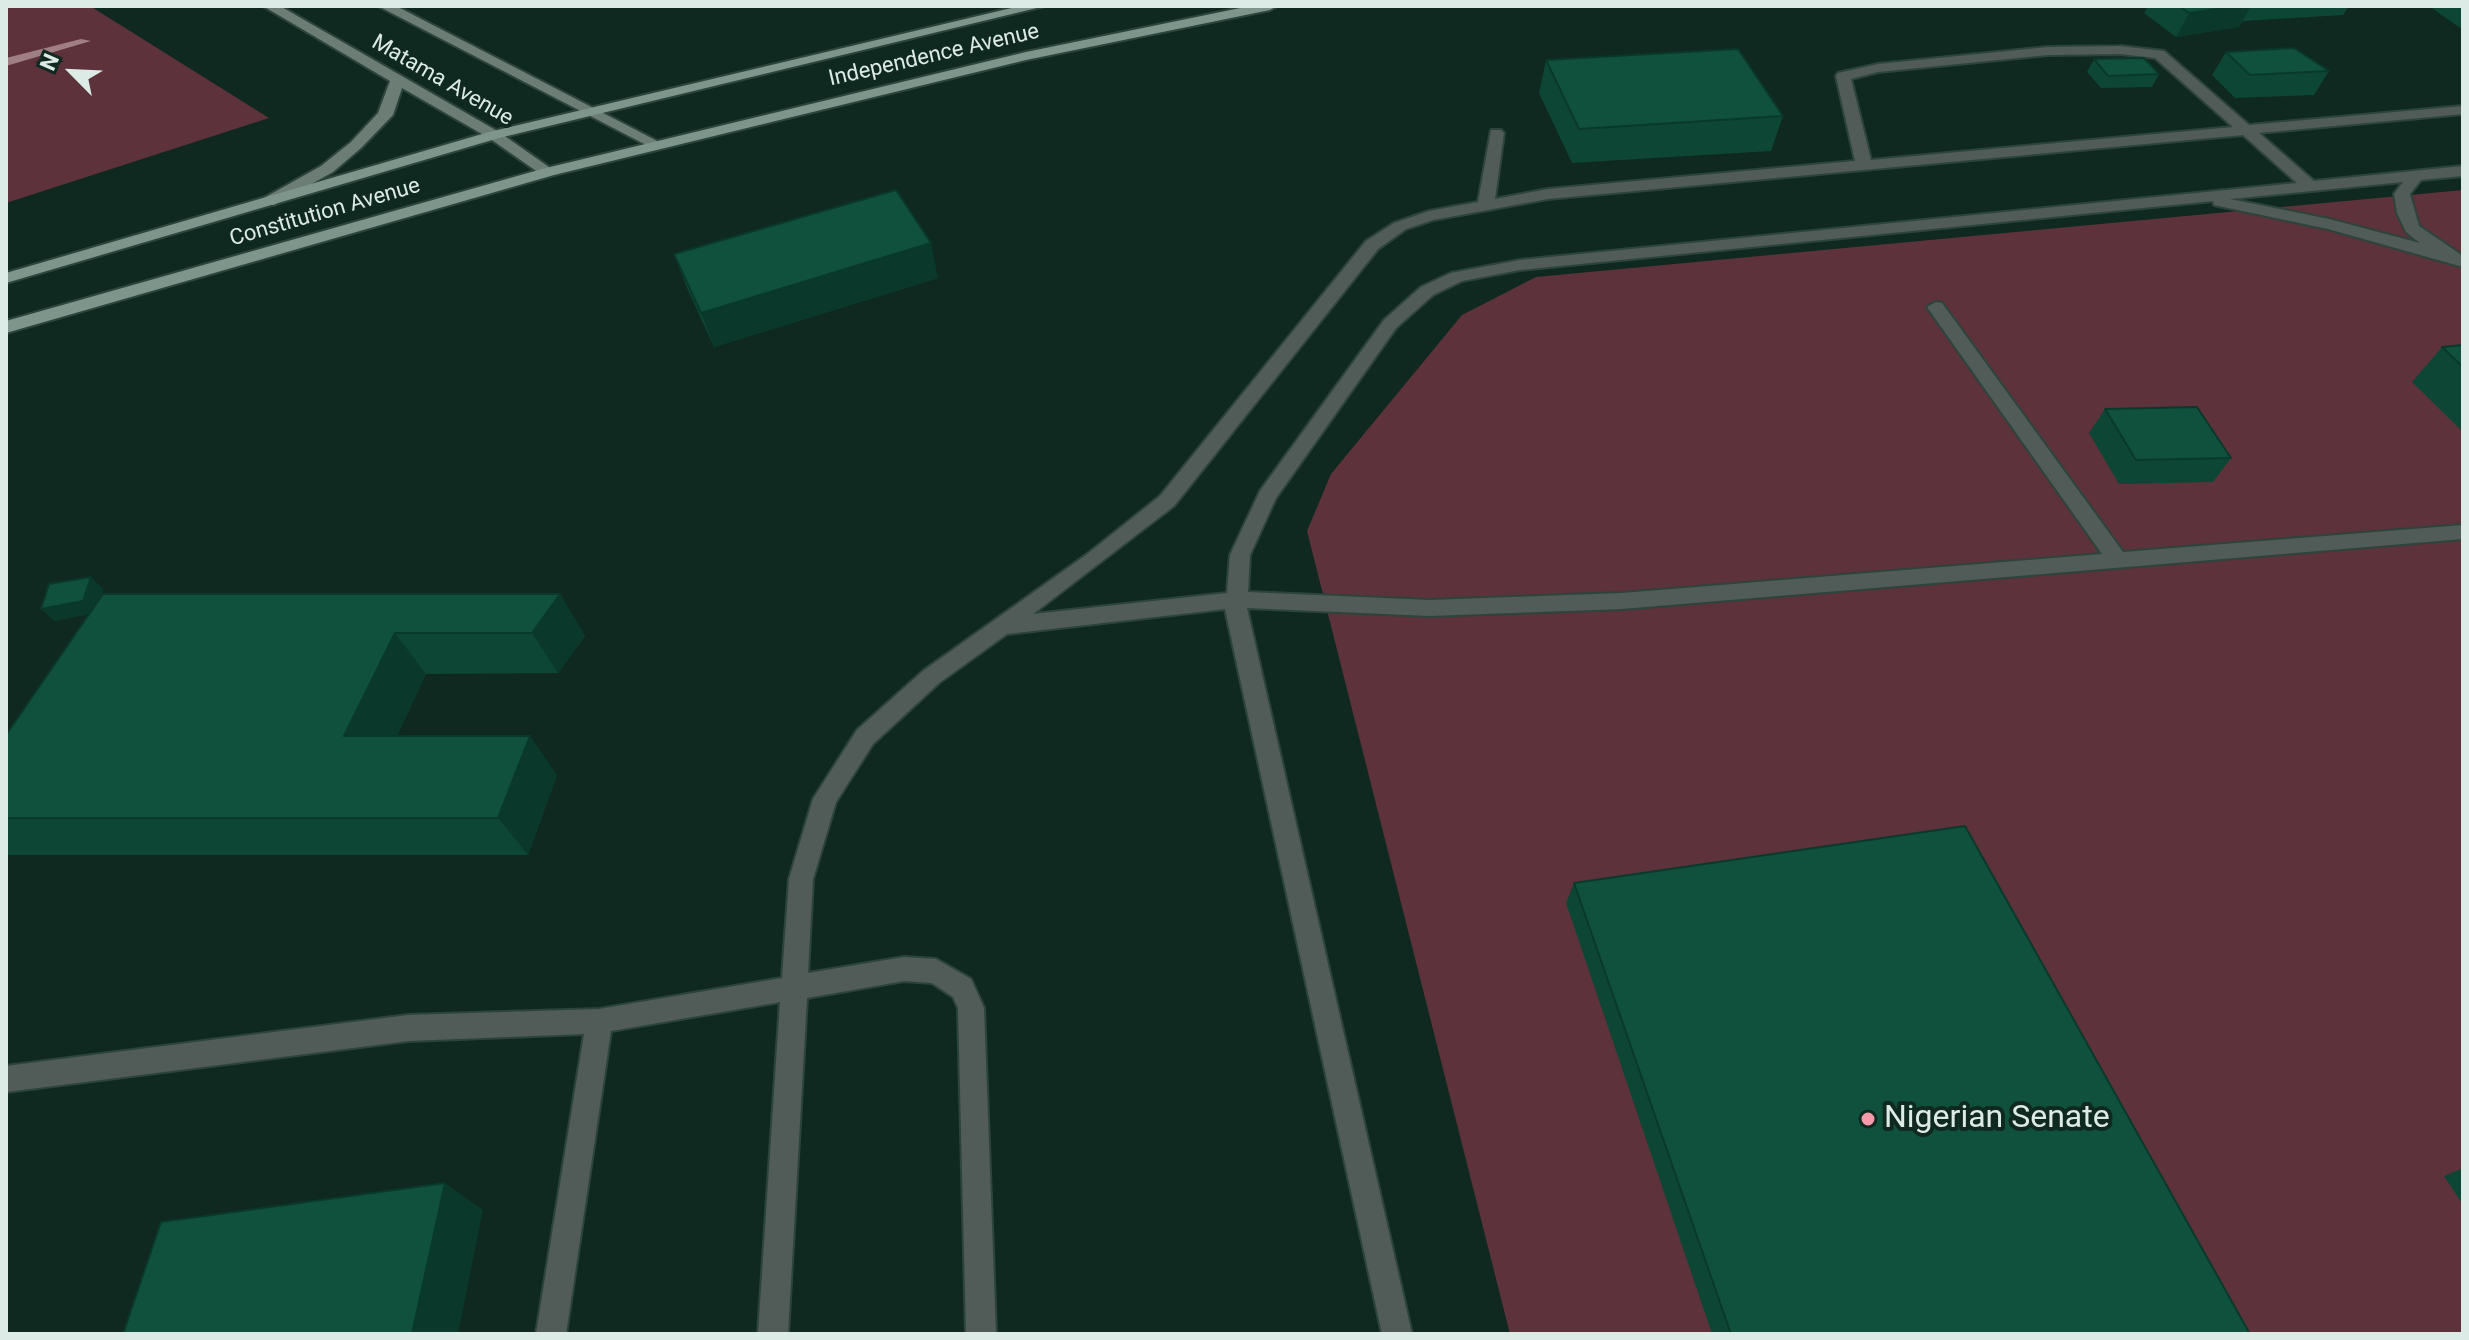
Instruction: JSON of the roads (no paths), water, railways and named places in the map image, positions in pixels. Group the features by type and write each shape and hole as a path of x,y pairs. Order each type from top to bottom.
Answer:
{"main road":[{"name":"Matama Avenue","path":"270,6 494,135 548,172"},
{"name":"Matama Avenue","path":"385,6 657,145"},
{"name":"Independence Avenue","path":"591,110 1038,6"},
{"name":"Independence Avenue","path":"657,145 1026,56 1270,6"},
{"path":"268,202 327,169 356,145 385,115 398,80"},
{"name":"Constitution Avenue","path":"6,278 494,135 591,110"},
{"name":"Constitution Avenue","path":"6,327 548,172 657,145"}],"lane":[{"path":"1864,165 1843,76 1878,68 2048,51 2120,50 2159,54 2308,184"},
{"path":"773,1334 797,987 801,879 825,799 865,737 931,677 1093,560 1167,501 1372,245 1400,226 1429,216 1548,194 2463,110"},
{"path":"1486,205 1496,133"},
{"path":"1397,1334 1236,600 1240,555 1267,496 1390,324 1427,291 1457,277 1520,265 2308,184 2463,171"},
{"path":"2416,176 2402,194 2412,229 2455,259"},
{"path":"2195,198 2329,224 2455,259"},
{"path":"1936,307 2117,560"},
{"path":"1001,626 1236,600 1430,608 1622,601 2463,532"},
{"path":"6,1079 408,1028 599,1021 904,969 936,971 962,988 971,1008 981,1334"},
{"path":"551,1334 599,1021"}],"waterway":[{"path":"6,62 85,41"}],"place":[{"name":"Nigerian Senate","path":"1868,1119"}]}
